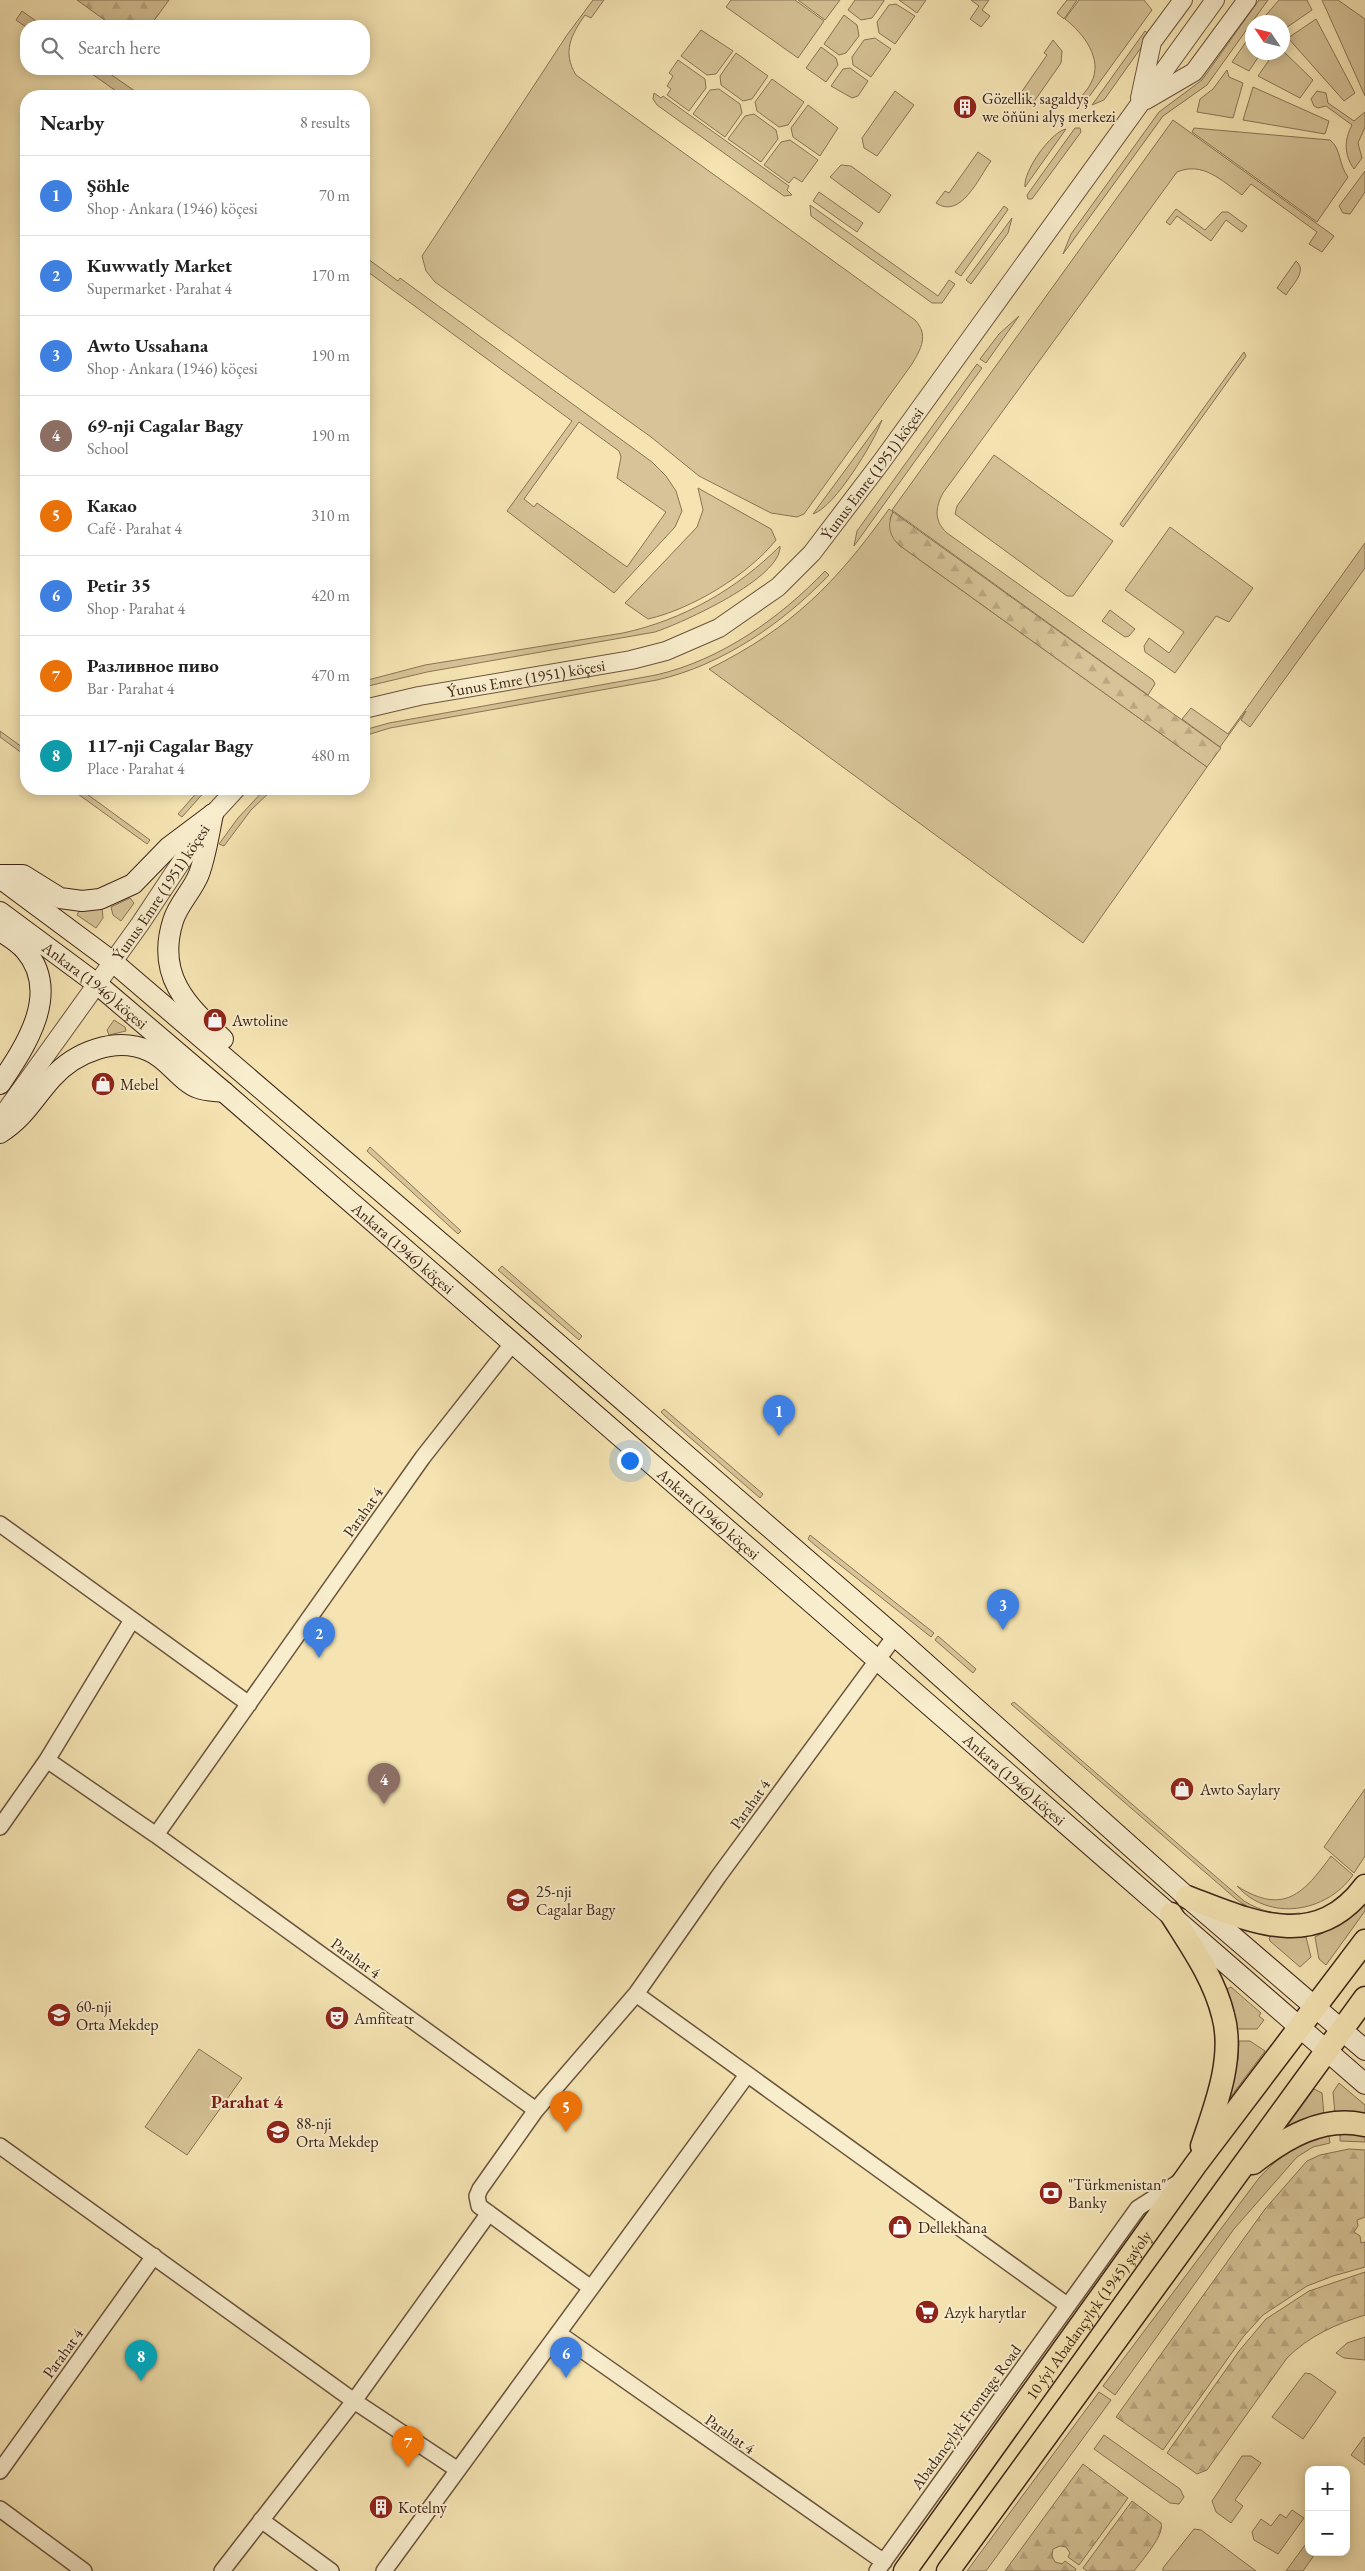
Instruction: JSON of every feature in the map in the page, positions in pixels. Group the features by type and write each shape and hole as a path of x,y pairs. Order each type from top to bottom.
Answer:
{"main road":[{"path":"0,877 23,876 60,898 82,901 100,899 117,893 139,879 169,847 213,814"},
{"path":"213,814 199,874 173,919 169,955 173,975 184,1001 230,1046 241,1073"},
{"name":"Ankara (1946) köçesi","path":"0,877 113,962 895,1636 1187,1896 1365,2050"},
{"name":"Ankara (1946) köçesi","path":"0,912 97,984 224,1092 876,1661 978,1745 1365,2084"},
{"path":"0,930 21,946 29,956 35,970 39,993 38,1016 27,1045 0,1084"},
{"path":"0,1133 18,1122 52,1078 64,1066 85,1054 101,1048 120,1045 148,1050 158,1055 197,1088 224,1092"},
{"path":"1187,1896 1253,1922 1268,1926 1295,1926 1317,1923 1341,1912 1365,1886"},
{"path":"1171,1914 1206,1970 1224,2016 1226,2040 1221,2086 1191,2171"},
{"name":"10 ýyl Abadançylyk (1945) şaýoly","path":"905,2571 1191,2171 1365,1941"},
{"path":"948,2571 1233,2180 1325,2050 1365,1998"},
{"path":"1233,2180 1289,2137 1332,2123 1365,2125"}],"street":[{"path":"1139,104 1152,42 1183,0"},
{"name":"Ýunus Emre (1951) köçesi","path":"370,708 418,696 630,660 666,651 719,628 770,594 805,562 820,544 1215,0"},
{"path":"1139,104 1194,72 1246,0"},
{"name":"Ýunus Emre (1951) köçesi","path":"0,1119 113,962 213,814 230,795"},
{"name":"Parahat 4","path":"156,1836 423,1457 512,1344"},
{"path":"0,1524 249,1704"},
{"path":"0,1827 46,1760 132,1620"},
{"name":"Parahat 4","path":"591,2288 489,2213 477,2202 480,2189 536,2110 636,1994 718,1877 895,1636"},
{"name":"Parahat 4","path":"46,1760 156,1836 536,2110"},
{"path":"636,1994 1067,2305"},
{"path":"384,2571 747,2074"},
{"path":"0,2146 354,2401 458,2470"},
{"name":"Abadancylyk Frontage Road","path":"880,2566 1138,2208 1191,2171"},
{"path":"222,2571 354,2401 489,2213"},
{"name":"Parahat 4","path":"0,2471 154,2256"},
{"name":"Parahat 4","path":"558,2333 880,2566"},
{"path":"0,2510 84,2571"},
{"path":"261,2520 331,2571"}],"green space":[{"path":"77,0 169,0 154,20 105,20"},
{"path":"593,0 604,0 591,18 585,15 570,44 570,59 576,75 915,320 922,331 921,347 912,364 804,514 797,517 771,513 699,476 651,437 435,282 426,271 422,256 567,35"},
{"path":"731,0 795,0 824,21 798,58 726,7"},
{"path":"798,0 840,0 825,20"},
{"path":"855,0 884,1 872,18 861,20 848,10"},
{"path":"899,0 926,0 917,13"},
{"path":"971,0 989,0 982,10 990,16 981,27 970,19 979,6"},
{"path":"1067,0 1077,0 1064,19 1057,13"},
{"path":"1079,0 1144,0 1152,10 1083,105 1078,102 1090,86 1095,65 1090,47 1085,39 1065,19"},
{"path":"1259,0 1268,0 1257,15 1248,15"},
{"path":"1279,0 1307,0 1312,10 1290,25 1290,15 1266,15"},
{"path":"1322,0 1338,0 1365,19 1365,96"},
{"path":"896,4 915,16 895,44 879,33 877,22 889,5"},
{"path":"22,11 35,20 20,20 20,23 16,20"},
{"path":"844,15 857,25 859,36 846,53 839,55 824,44"},
{"path":"1316,19 1355,93 1344,101 1290,40 1290,37"},
{"path":"1245,20 1245,32 1207,85 1163,116 1063,254 1071,234 1159,112 1202,80"},
{"path":"701,30 733,51 716,74 707,75 681,56"},
{"path":"1145,31 1150,35 1104,100 1092,105"},
{"path":"875,38 891,49 871,77 853,65 852,57 864,40"},
{"path":"1053,40 1062,51 1061,63 1031,106 1018,97 1047,55 1044,53"},
{"path":"1245,43 1245,60 1256,60 1249,71 1232,62"},
{"path":"821,47 836,58 838,65 826,82 806,68"},
{"path":"736,53 768,76 752,99 743,101 721,85 720,76"},
{"path":"1290,58 1313,80 1300,98 1258,76 1269,60 1290,60"},
{"path":"678,60 705,79 706,88 689,111 667,95 671,89 667,86 673,76 669,73"},
{"path":"850,68 868,81 858,96 852,98 831,86 843,69"},
{"path":"1227,70 1229,77 1243,83 1233,118 1197,112 1200,99 1213,89"},
{"path":"93,75 112,75 133,90 115,90"},
{"path":"772,79 804,102 788,125 779,127 757,111 755,102"},
{"path":"1253,87 1329,121 1325,134 1243,120"},
{"path":"719,89 740,104 742,113 725,137 693,114 710,90"},
{"path":"895,91 914,105 877,156 864,148 862,138"},
{"path":"1317,91 1326,93 1328,103 1354,121 1365,112 1365,127 1358,143 1362,158 1354,169 1348,158 1346,147 1352,125 1326,106 1318,108 1314,106 1311,99"},
{"path":"654,93 661,98 663,96 789,186 787,190 792,195 784,196 657,105 653,99"},
{"path":"808,105 838,128 820,156 793,137 791,128"},
{"path":"754,114 776,130 778,139 761,162 728,139 745,116"},
{"path":"1173,120 1334,236 1322,252 1309,244 1317,232 1251,184 1242,195 1220,179 1204,171 1186,169 1177,172 943,493 937,509 940,524 947,533 1153,680 1155,684 1148,695 892,510"},
{"path":"1075,128 1080,128 1081,132 1032,199 1028,199 1027,195"},
{"path":"1194,128 1330,140 1334,143 1348,177 1317,222 1192,132"},
{"path":"1066,129 1025,187 1028,172 1039,153 1053,137"},
{"path":"790,140 818,160 802,182 794,177 789,183 764,165 781,142"},
{"path":"978,152 991,161 975,186 961,201 953,206 945,207 936,203 945,191 949,193"},
{"path":"841,165 851,166 891,195 879,213 830,177"},
{"path":"1365,171 1365,192 1350,214 1343,213 1339,206"},
{"path":"819,192 863,223 857,232 813,201"},
{"path":"810,205 938,296 949,280 955,284 942,303 932,303 811,216"},
{"path":"1004,206 1008,209 1007,211 961,276 955,272"},
{"path":"1176,209 1205,230 1222,212 1228,212 1247,226 1242,232 1226,220 1211,241 1177,216 1170,225 1166,222"},
{"path":"1012,218 1008,233 971,284 966,280"},
{"path":"370,260 398,281 400,278 652,462 666,476 676,491 682,511 675,527 614,593 507,511 572,421 370,273","holes":["579,422 619,451 621,457 617,478 666,512 627,567 537,503 534,507 524,499"]},
{"path":"1296,261 1299,265 1300,274 1286,295 1277,288"},
{"path":"1019,316 986,363 980,359 999,334"},
{"path":"1244,352 1246,356 1123,527 1120,524"},
{"path":"977,364 982,368 854,546 857,531"},
{"path":"882,420 853,473 832,499 822,509 813,514"},
{"path":"994,455 1113,541 1073,596 1067,596 955,514 957,506"},
{"path":"698,488 771,529 776,540 750,566 718,589 683,607 648,619 625,603 697,527 703,510"},
{"path":"889,509 893,512 890,519 899,545 1207,767 1083,943 709,669 739,653 789,620 830,582 850,560"},
{"path":"893,512 1221,748 1207,767 899,545 890,530"},
{"path":"1170,527 1253,588 1229,622 1216,616 1175,673 1145,652 1144,646 1149,638 1169,653 1184,632 1125,590"},
{"path":"1365,543 1365,568 1250,727 1241,720 1246,711 1220,747 1182,719 1191,708 1228,734"},
{"path":"780,546 776,559 765,572 748,585 707,609 655,632 427,672 370,686 370,679 425,665 623,633 645,627 667,620 708,601 746,576"},
{"path":"825,571 829,575 792,610 750,640 705,664 681,673 657,680 390,728 370,734 370,728 389,723 656,675 680,668 704,659 748,635 769,621"},
{"path":"1110,610 1135,629 1129,636 1125,637 1102,621"},
{"path":"0,731 20,746 20,752 0,737"},
{"path":"79,795 88,795 150,840 147,844"},
{"path":"195,795 202,795 182,817 178,814"},
{"path":"259,795 267,795 251,810 224,846 219,844 238,818"},
{"path":"130,898 134,903 121,921 113,915 111,907"},
{"path":"102,908 103,918 96,928 77,915 79,911"},
{"path":"114,1020 125,1027 126,1031 109,1035 107,1030"},
{"path":"370,1147 461,1231 458,1234 367,1151"},
{"path":"502,1266 582,1336 579,1340 498,1270"},
{"path":"664,1409 763,1494 760,1498 665,1416 661,1412"},
{"path":"810,1535 934,1633 931,1637 816,1546 808,1539"},
{"path":"938,1636 976,1669 973,1673 935,1640"},
{"path":"1014,1702 1244,1901 1271,1912 1285,1914 1300,1913 1301,1917 1267,1914 1251,1908 1236,1899 1011,1704"},
{"path":"1365,1789 1365,1856 1354,1873 1324,1847"},
{"path":"1331,1856 1353,1875 1342,1888 1328,1898 1313,1905 1281,1908 1265,1905 1250,1897 1237,1886 1253,1895 1268,1899 1292,1896 1312,1881"},
{"path":"1365,1902 1365,1911 1326,1965 1319,1959 1315,1937 1349,1919"},
{"path":"1272,1936 1306,1937 1311,1957 1300,1967 1270,1941 1269,1938"},
{"path":"1231,1987 1261,2013 1259,2016 1264,2020 1257,2029 1235,2029 1227,1989"},
{"path":"1239,2041 1250,2041 1265,2051 1229,2099 1238,2059"},
{"path":"199,2049 242,2078 187,2155 145,2127"},
{"path":"1339,2083 1365,2105 1365,2115 1335,2114 1333,2092"},
{"path":"1314,2089 1322,2093 1324,2116 1289,2127 1288,2125"},
{"path":"1340,2134 1365,2135 1365,2142 1340,2141"},
{"path":"1329,2136 1330,2143 1313,2147 1297,2157 1234,2229 1115,2395 1103,2386 1259,2178 1290,2151 1308,2142"},
{"path":"1349,2149 1365,2150 1365,2217 1357,2220 1358,2226 1354,2232 1360,2236 1361,2243 1365,2242 1365,2267 1307,2286 1263,2315 1243,2337 1163,2450 1116,2417 1265,2209 1307,2161 1320,2155"},
{"path":"1365,2272 1365,2315 1323,2332 1295,2350 1287,2358 1207,2470 1197,2474 1167,2453 1239,2351 1266,2319 1309,2291"},
{"path":"1365,2337 1365,2360 1344,2358 1336,2353 1347,2343"},
{"path":"1305,2373 1311,2374 1336,2392 1303,2439 1272,2417"},
{"path":"1099,2392 1111,2400 986,2571 967,2571"},
{"path":"1104,2435 1180,2489 1184,2497 1179,2504 1170,2503 1094,2449"},
{"path":"1365,2438 1365,2465 1351,2455"},
{"path":"1242,2456 1251,2456 1261,2463 1235,2500 1243,2506 1231,2523 1216,2512 1212,2501"},
{"path":"1083,2464 1128,2498 1079,2565 1068,2557 1070,2553 1066,2547 1060,2546 1053,2549 1052,2556 1055,2562 1062,2564 1065,2561 1076,2569 1075,2571 1005,2571"},
{"path":"1132,2501 1161,2523 1160,2534 1156,2541 1134,2571 1087,2571 1083,2568"},
{"path":"1292,2510 1304,2518 1278,2554 1254,2540 1252,2532 1261,2519 1271,2526 1280,2514 1286,2518"},
{"path":"1194,2529 1201,2530 1256,2571 1163,2571 1163,2568"},
{"path":"1305,2545 1305,2556 1314,2556 1303,2571 1286,2571"}],"place":[{"name":"Gözellik, sagaldyş we öňüni alyş merkezi","path":"965,107"},
{"name":"Awtoline","path":"215,1020"},
{"name":"Mebel","path":"103,1084"},
{"name":"Şöhle","path":"779,1436"},
{"name":"Awto Ussahana","path":"1003,1630"},
{"name":"Kuwwatly Market","path":"319,1658"},
{"name":"Awto Saylary","path":"1182,1789"},
{"name":"69-nji Cagalar Bagy","path":"384,1804"},
{"name":"25-nji Cagalar Bagy","path":"518,1900"},
{"name":"60-nji Orta Mekdep","path":"59,2015"},
{"name":"Amfiteatr","path":"337,2018"},
{"name":"88-nji Orta Mekdep","path":"278,2132"},
{"name":"Какао","path":"566,2132"},
{"name":"\"Türkmenistan\" Banky","path":"1051,2193"},
{"name":"Dellekhana","path":"900,2227"},
{"name":"Azyk harytlar","path":"927,2312"},
{"name":"Petir 35","path":"566,2378"},
{"name":"117-nji Cagalar Bagy","path":"141,2381"},
{"name":"Разливное пиво","path":"408,2467"},
{"name":"Kotelny","path":"381,2507"}],"district":[{"name":"Parahat 4","path":"247,2101"}]}
